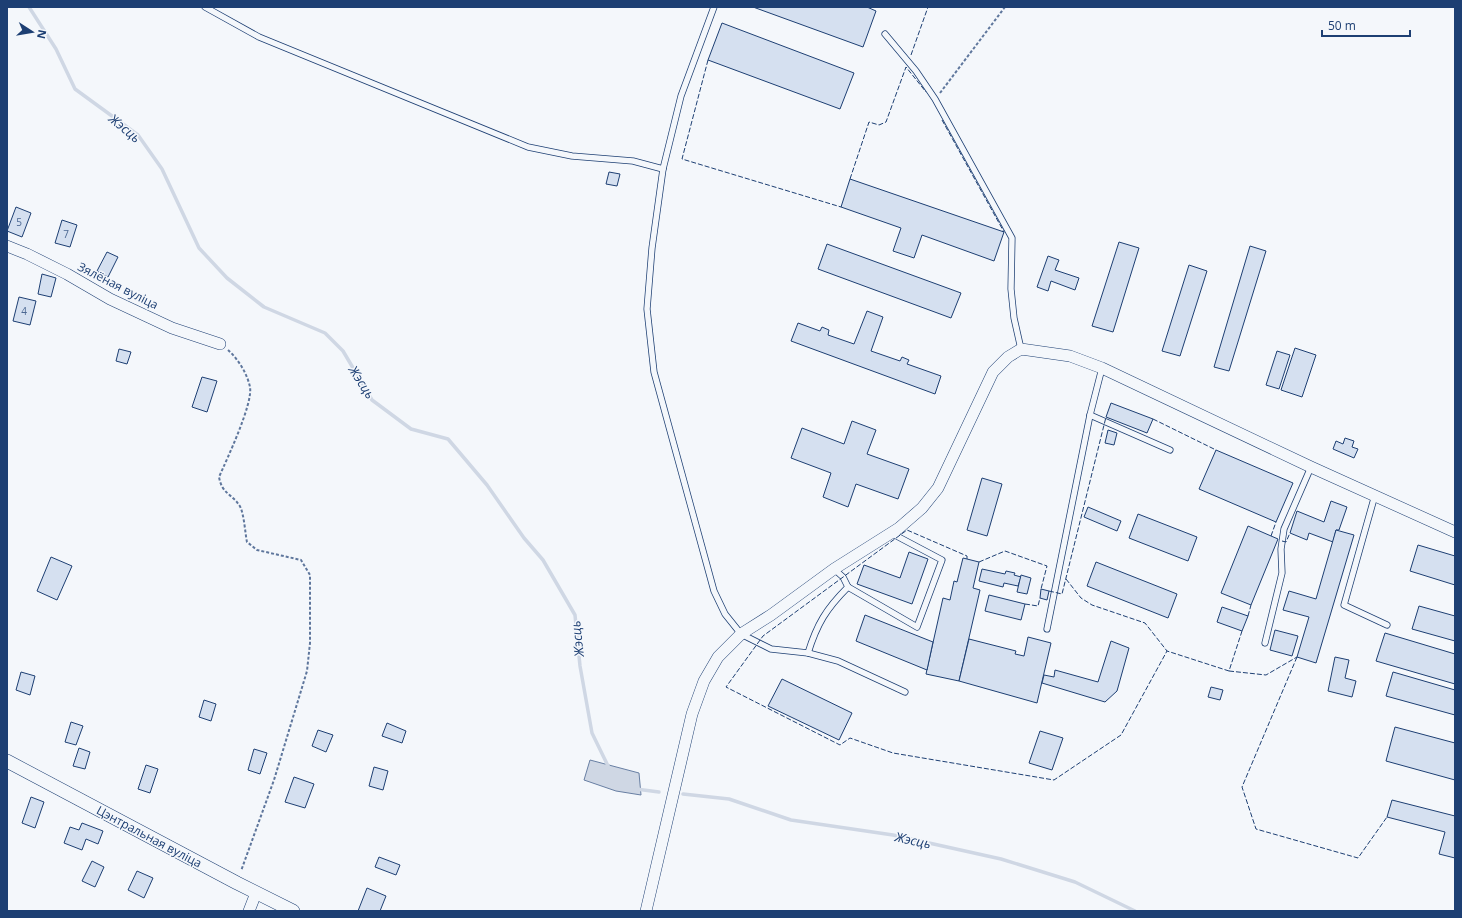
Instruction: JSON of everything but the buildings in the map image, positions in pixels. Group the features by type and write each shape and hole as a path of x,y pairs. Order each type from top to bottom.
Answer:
{"street":[{"name":"Зялёная вуліца","path":"7,246 27,254 110,299 172,328 220,344"},
{"path":"646,911 692,714 704,681 718,657 741,634 771,615 834,569 891,533 922,508 938,488 993,372 1008,357 1021,349 1070,356 1102,368 1311,467 1455,532"},
{"name":"Цэнтральная вуліца","path":"7,760 236,884 293,911"},
{"path":"249,911 256,893"}],"lane":[{"path":"205,7 259,37 528,147 572,156 633,161 663,170"},
{"path":"714,7 681,96 663,170 652,248 646,309 654,372 714,591 725,614 741,634 771,649 808,653 838,661 904,692"},
{"path":"885,34 916,71 935,98 1012,238 1012,289 1014,318 1021,349"},
{"path":"1047,629 1090,415 1102,368"},
{"path":"1090,415 1170,450"},
{"path":"1265,643 1282,573 1281,549 1284,528 1311,467"},
{"path":"1375,495 1344,605 1387,625"},
{"path":"834,569 843,577 848,587 917,628 942,560 891,533"},
{"path":"808,653 815,632 829,606 848,587"}],"path":[{"path":"935,98 1005,7"},
{"path":"220,344 230,351 244,370 250,387 249,401 219,478 220,484 226,494 240,505 246,542 257,550 300,560 310,575 310,643 307,671 274,780 236,884"}],"shaded area":[{"path":"590,760 639,773 641,795 616,791 584,780"}],"waterway":[{"name":"Жэсць","path":"29,7 56,49 75,89 138,135 162,169 199,248 227,278 264,307 325,333 343,351 372,400 411,429 448,439 487,485 524,538 543,560 575,615 580,666 592,733 609,768"},
{"name":"Жэсць","path":"636,789 659,792"},
{"name":"Жэсць","path":"683,794 729,799 791,820 893,835 1001,859 1075,882 1135,911"}],"fence":[{"path":"911,55 928,7"},
{"path":"708,60 682,159 841,207"},
{"path":"850,179 869,122 879,125 886,122 906,67 926,92"},
{"path":"942,120 1004,232"},
{"path":"1049,591 1062,594 1106,417"},
{"path":"1153,419 1216,450"},
{"path":"1271,536 1276,522"},
{"path":"967,559 967,556 907,530 763,636 726,687 840,745 850,738 893,753 1054,780 1121,735 1167,651 1229,671 1242,631"},
{"path":"1282,541 1286,542 1290,533"},
{"path":"979,562 1005,551 1047,566 1041,589"},
{"path":"1066,579 1081,598 1092,605 1145,623 1167,651"},
{"path":"1025,604 1038,606 1040,598"},
{"path":"1248,616 1251,605"},
{"path":"1297,657 1242,787 1256,829 1358,858 1387,817"},
{"path":"1229,671 1266,675 1297,657"}]}
